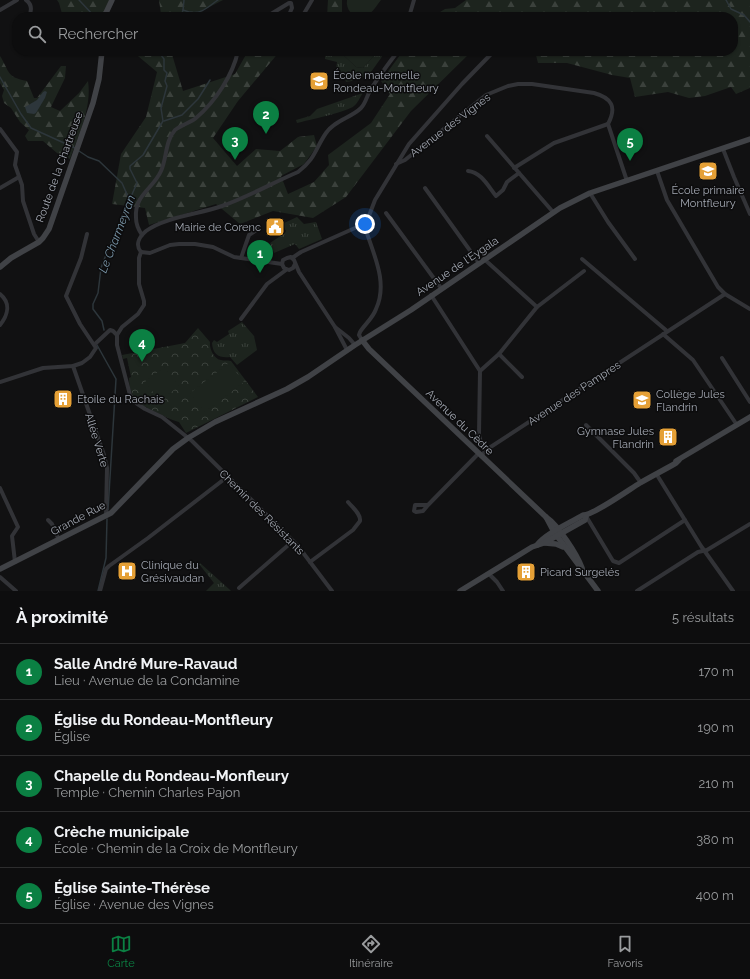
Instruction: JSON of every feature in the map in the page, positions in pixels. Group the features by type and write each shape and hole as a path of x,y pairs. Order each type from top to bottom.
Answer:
{"street":[{"path":"0,10 17,0"},
{"path":"26,0 31,5 31,12"},
{"path":"106,12 112,0"},
{"path":"305,12 312,0"},
{"path":"410,12 414,0"},
{"path":"274,12 291,3 292,8 290,12"},
{"name":"Route de la Chartreuse","path":"0,267 11,258 39,242 48,229 81,139 99,80 101,56"},
{"path":"142,235 137,225 136,206 141,197 160,173 171,136 180,127 201,113 213,99 230,73 237,56"},
{"path":"95,344 110,330 117,335 122,327 138,314 144,305 139,284 139,258 141,252 138,243 142,235 155,226 230,203 298,172 313,158 326,133 334,125 357,112 362,106 371,89 394,56"},
{"path":"282,264 286,258 292,258 301,252 364,224 375,200 409,144 433,115 489,56"},
{"name":"Avenue des Vignes","path":"396,164 405,160 486,95 513,85 543,85 578,90 603,96 609,100 613,106 613,113 608,124"},
{"path":"514,168 554,143 608,124 627,181"},
{"path":"0,129 17,152 15,165 22,184 24,194 23,201 34,234 39,242"},
{"path":"487,136 553,212"},
{"name":"Avenue de l'Eygala","path":"188,438 215,422 287,389 411,310 430,295 553,212 576,199 750,140"},
{"path":"723,149 750,214"},
{"path":"468,171 473,171 480,176 496,196 503,190 507,182 519,173"},
{"path":"657,171 667,200 718,287 725,294 749,307"},
{"path":"0,188 19,177"},
{"path":"425,188 482,261 537,308"},
{"path":"590,193 608,222 635,259"},
{"path":"386,213 441,288"},
{"path":"362,340 359,335 360,332 376,311 382,282 364,224"},
{"path":"241,258 249,235 258,229"},
{"path":"0,382 43,368 73,366 82,363 96,348 95,344 80,324 66,296 81,258 87,234"},
{"path":"141,252 150,253 170,245 194,244 213,247 234,257 282,264 283,267 289,270 299,272"},
{"path":"292,258 347,350"},
{"path":"582,259 693,360 737,425"},
{"path":"241,319 267,284 294,268 295,264"},
{"path":"480,371 499,354 537,308 584,271"},
{"path":"0,294 6,300 8,311 5,319 0,325"},
{"name":"Avenue des Pampres","path":"428,505 486,450 725,294"},
{"path":"430,295 480,371 479,434 481,443 486,450"},
{"path":"334,327 355,345"},
{"name":"Chemin des Résistants","path":"117,335 130,395 136,403 162,417 182,432 293,541 332,591"},
{"name":"Avenue du Cèdre","path":"362,340 369,349 480,455 551,520 558,533"},
{"path":"499,354 522,377"},
{"path":"722,358 750,402"},
{"name":"Allée Verte","path":"73,366 104,455 107,468 106,516"},
{"path":"643,482 659,469 679,460 750,417"},
{"path":"586,425 643,482"},
{"name":"Grande Rue","path":"0,569 111,513 173,449 188,438"},
{"path":"460,591 537,545 544,543 583,515 586,516 679,460"},
{"path":"657,474 685,520 733,591"},
{"path":"100,591 106,569 109,566 227,477"},
{"path":"0,488 18,527 12,536 15,562"},
{"path":"310,562 353,530 360,521 360,518 348,502"},
{"path":"586,516 613,562 619,563 685,520"},
{"path":"537,545 540,541 570,529 585,520 586,516"},
{"path":"48,520 52,524 59,540"},
{"path":"637,591 692,556 707,550 750,524"},
{"path":"570,529 568,540 575,551 582,568 598,591"},
{"path":"558,533 566,549 576,563 582,568"},
{"path":"558,533 576,555"},
{"path":"239,588 293,541"},
{"path":"544,543 556,544 566,549"},
{"path":"489,574 503,591"},
{"path":"0,577 16,591"}],"green space":[{"path":"57,0 110,0 104,12 62,12"},
{"path":"159,0 223,0 200,12 161,12"},
{"path":"328,0 342,0 342,12 327,12"},
{"path":"347,0 381,0 372,12 350,12"},
{"path":"466,0 750,0 750,88 736,94 731,87 705,96 689,98 668,92 635,97 630,78 612,75 567,63 538,63 536,56 738,56 738,12 440,12 445,9 455,8"},
{"path":"0,56 7,70 12,76 27,81 34,98 37,98 61,66 66,66 65,78 51,107 60,111 79,93 88,81 89,91 86,111 81,130 70,159 57,153 43,141 28,141 25,136 29,130 20,122 11,108 4,103 2,96 4,90 0,83"},
{"path":"138,56 172,56 183,91 235,74 245,56 276,56 238,101 213,138 237,166 256,149 280,151 298,137 314,135 317,146 304,164 281,176 288,194 314,182 329,165 328,155 371,123 390,94 381,81 399,56 467,56 411,111 346,197 313,218 273,211 240,224 216,204 149,225 145,208 112,204 121,154 146,117 157,72"},
{"path":"325,56 344,56 356,67 363,68 374,56 382,56 366,79 358,74 352,81 346,82 344,75 341,76 340,72 336,70 337,62 325,59"},
{"path":"344,56 374,56 363,68 356,67"},
{"path":"363,93 357,103 350,108 297,123 296,120 310,116 317,109"},
{"path":"297,217 304,224 316,222 322,239 299,249 295,244 274,253 270,243 285,233 286,231 282,224"},
{"path":"242,322 254,336 257,350 237,365 230,357 217,355 212,343 214,340 217,342 229,334 228,331"},
{"path":"198,328 210,342 211,350 216,358 231,361 258,397 186,433 179,422 149,409 138,402 131,392 129,378 131,377 127,358 123,359 122,355 185,343"},
{"path":"229,363 244,382 205,412 190,393"},
{"path":"164,367 179,386 160,401 145,382"},
{"path":"200,563 231,591 206,591 214,583 199,564"}],"shaded area":[{"path":"45,91 47,92 45,98 36,113 27,113 25,107 37,100"}],"waterway":[{"path":"79,0 90,12"},
{"path":"183,10 184,0"},
{"name":"Le Charmeyran","path":"198,12 218,0"},
{"path":"726,0 731,9 738,12"},
{"name":"Le Charmeyran","path":"182,12 183,10 189,12"},
{"path":"738,12 744,15 750,22"},
{"name":"Le Charmeyran","path":"104,330 102,321 93,309 93,304 98,293 101,268 137,183 130,166 143,155 163,121 161,108 167,86 165,81 167,73 164,70 164,59 162,56"},
{"path":"0,77 21,114 31,128 75,148"},
{"path":"164,121 182,115 198,99 210,80"},
{"path":"79,151 88,157 99,161 122,183 129,199"},
{"name":"Le Charmeyran","path":"97,345 116,379 108,510"},
{"name":"Le Charmeyran","path":"98,591 106,558 107,519"}],"place":[{"name":"École maternelle Rondeau-Montfleury","path":"319,81"},
{"name":"Église du Rondeau-Montfleury","path":"266,134"},
{"name":"Chapelle du Rondeau-Monfleury","path":"235,160"},
{"name":"Église Sainte-Thérèse","path":"630,161"},
{"name":"École primaire Montfleury","path":"708,171"},
{"name":"Mairie de Corenc","path":"275,227"},
{"name":"Salle André Mure-Ravaud","path":"260,273"},
{"name":"Crèche municipale","path":"142,362"},
{"name":"Etoile du Rachais","path":"63,399"},
{"name":"Collège Jules Flandrin","path":"642,400"},
{"name":"Gymnase Jules Flandrin","path":"668,437"},
{"name":"Clinique du Grésivaudan","path":"127,571"},
{"name":"Picard Surgelés","path":"526,572"}]}
